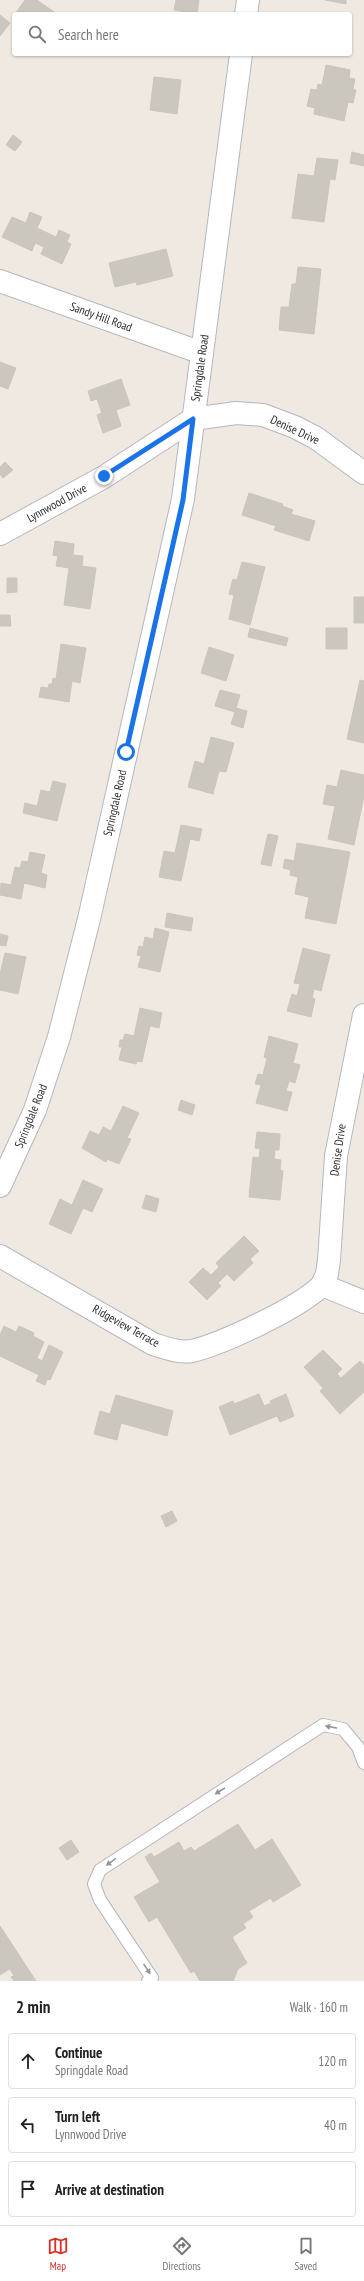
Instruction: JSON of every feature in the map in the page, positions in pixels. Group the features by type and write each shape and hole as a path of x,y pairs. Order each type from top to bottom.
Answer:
{"street":[{"path":"246,12 248,0"},
{"name":"Springdale Road","path":"0,1186 35,1110 61,1030 89,919 183,500 241,56"},
{"name":"Sandy Hill Road","path":"0,281 202,353"},
{"name":"Denise Drive","path":"193,419 236,413 263,415 295,427 316,438 364,473"},
{"name":"Lynnwood Drive","path":"0,534 97,480 193,419"},
{"name":"Denise Drive","path":"322,1285 327,1274 329,1260 336,1156 364,1015"},
{"name":"Ridgeview Terrace","path":"0,1256 153,1344 174,1351 191,1351 223,1340 301,1302 322,1285"},
{"path":"322,1285 364,1302"}],"lane":[{"path":"148,1981 152,1978 100,1900 94,1884 100,1870 323,1725 343,1729 358,1747 364,1763"}],"building":[{"path":"25,0 37,0 54,12 16,12"},
{"path":"176,0 199,0 197,12 174,10"},
{"path":"325,0 346,0 346,4"},
{"path":"0,15 10,23 0,36"},
{"path":"326,65 350,70 349,78 355,79 353,89 356,90 353,103 348,102 344,121 314,114 315,108 307,106 311,89 317,90 318,84 322,85"},
{"path":"154,77 181,80 177,114 150,110"},
{"path":"13,135 22,142 15,151 6,145"},
{"path":"352,152 364,155 364,166 350,163"},
{"path":"317,158 338,160 335,180 330,179 324,222 292,218 298,174 314,176"},
{"path":"30,212 42,217 37,228 56,237 59,230 70,235 67,242 71,244 62,264 41,254 44,247 35,243 32,251 2,237 12,217 26,223"},
{"path":"166,249 173,276 137,285 136,282 115,287 109,263"},
{"path":"298,267 321,269 314,334 279,330 281,307 289,307 292,284 296,284"},
{"path":"0,362 16,368 8,389 0,386"},
{"path":"121,379 130,405 116,410 121,426 103,433 97,415 102,413 97,399 91,401 88,391"},
{"path":"5,462 13,470 3,478 0,474 0,467"},
{"path":"249,493 283,504 282,506 293,510 291,514 315,521 309,541 274,530 276,526 242,515"},
{"path":"55,541 74,544 73,555 83,556 82,566 96,568 90,609 64,605 69,568 56,566 58,556 53,555"},
{"path":"242,562 265,567 250,625 229,619 234,595 229,594 233,579 237,580"},
{"path":"7,578 17,578 17,592 7,593"},
{"path":"354,597 364,597 364,623 354,623"},
{"path":"0,615 10,615 11,626 0,626"},
{"path":"250,628 288,638 286,646 248,637"},
{"path":"326,628 347,628 347,649 326,649"},
{"path":"61,644 86,648 80,683 72,681 69,702 39,697 41,687 48,688 49,684 52,684 53,678 56,679"},
{"path":"209,647 234,655 226,681 201,673"},
{"path":"360,680 364,681 364,743 347,739"},
{"path":"220,690 240,695 236,708 247,711 243,728 231,724 235,712 215,706"},
{"path":"211,737 234,743 226,772 219,771 213,794 188,787 195,761 204,764"},
{"path":"341,770 364,775 364,796 354,845 328,839 335,806 323,804 327,785 337,787"},
{"path":"53,781 66,784 57,821 23,813 25,803 37,806 41,790 50,792"},
{"path":"181,825 202,829 199,841 190,839 181,881 159,877 164,851 175,853"},
{"path":"268,834 278,836 271,866 261,864"},
{"path":"297,843 350,852 336,924 305,918 309,897 295,894 298,877 290,875 291,870 283,868 285,859 294,861"},
{"path":"30,852 45,855 41,873 47,875 45,888 24,883 21,899 0,895 1,883 11,885 15,867 20,868 22,861 28,862"},
{"path":"167,913 193,918 191,931 165,927"},
{"path":"155,928 169,932 160,972 138,967 141,956 137,955 139,946 143,947 145,937 153,939"},
{"path":"0,934 8,936 6,946 0,945"},
{"path":"303,948 330,955 321,991 314,989 312,998 315,999 311,1017 287,1011 292,994 297,996 300,984 294,983"},
{"path":"5,953 26,957 18,994 0,990 0,974"},
{"path":"140,1008 162,1013 159,1028 150,1026 142,1062 137,1061 136,1064 119,1060 122,1047 119,1047 120,1040 123,1040 125,1034 134,1036"},
{"path":"269,1036 298,1044 293,1063 300,1065 295,1083 289,1081 286,1091 292,1092 287,1111 256,1103 261,1085 255,1084 258,1074 263,1075 267,1058 264,1057"},
{"path":"181,1100 195,1105 192,1115 178,1110"},
{"path":"123,1106 139,1113 127,1138 131,1139 119,1164 107,1159 106,1162 82,1148 90,1131 99,1135 103,1127 111,1131"},
{"path":"257,1132 280,1134 279,1150 275,1150 274,1159 281,1160 280,1170 283,1171 280,1200 249,1197 253,1157 259,1158 260,1149 255,1148"},
{"path":"83,1180 103,1189 92,1212 83,1208 71,1234 49,1224 60,1199 72,1205"},
{"path":"146,1195 159,1199 156,1212 142,1208"},
{"path":"244,1236 259,1251 250,1259 253,1263 234,1281 227,1274 218,1283 221,1286 207,1300 189,1282 203,1268 211,1275 219,1267 216,1263"},
{"path":"4,1326 16,1332 19,1326 34,1333 33,1336 44,1342 37,1358 42,1361 49,1345 63,1352 50,1380 47,1379 45,1385 36,1381 39,1375 0,1356 0,1335"},
{"path":"323,1350 342,1369 337,1374 341,1378 360,1361 364,1365 364,1392 340,1414 320,1391 323,1388 304,1367"},
{"path":"259,1394 264,1406 271,1403 270,1401 286,1394 294,1416 280,1422 277,1416 230,1435 219,1407 233,1401 234,1404"},
{"path":"116,1395 173,1411 167,1436 121,1423 117,1440 94,1434 100,1411 110,1414"},
{"path":"172,1511 177,1521 166,1527 161,1516"},
{"path":"238,1824 255,1850 272,1839 301,1885 273,1902 271,1898 249,1911 253,1917 243,1924 246,1928 232,1937 247,1963 238,1969 233,1981 200,1981 194,1971 191,1973 157,1917 149,1922 134,1897 160,1882 145,1857 151,1853 154,1857 179,1842 184,1851 191,1847 194,1851"},
{"path":"71,1840 79,1852 67,1860 59,1848"},
{"path":"0,1926 36,1981 14,1981 11,1977 14,1976 10,1969 0,1975"}],"route":[{"path":"104,476 193,419 183,500 126,752"}]}
